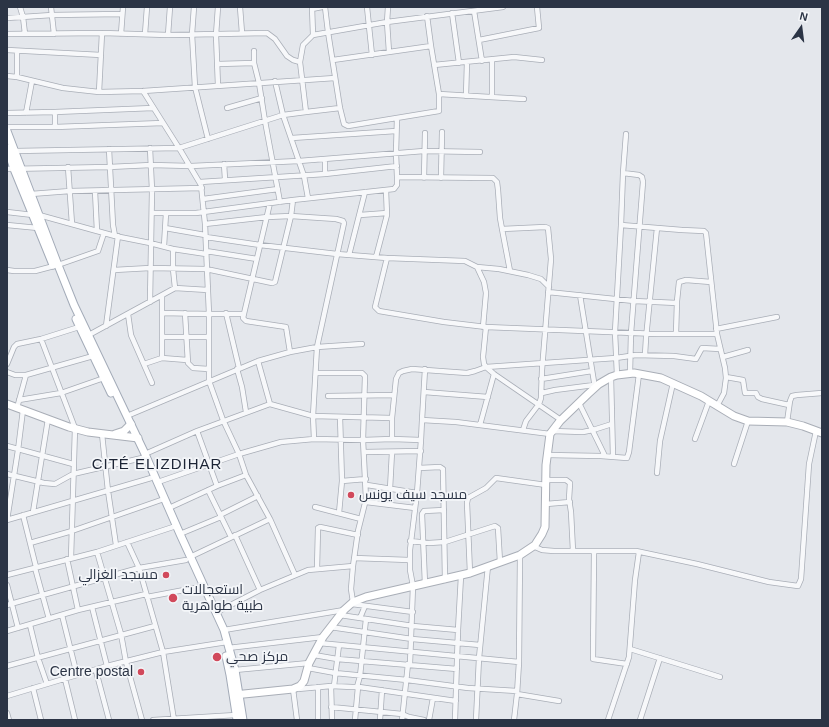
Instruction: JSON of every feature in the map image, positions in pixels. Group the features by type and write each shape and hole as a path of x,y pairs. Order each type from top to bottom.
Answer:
{"main road":[{"path":"7,131 9,152 14,169 36,215 79,327 86,336 128,416 130,425"},
{"path":"14,169 31,194 38,228 56,266 93,356 130,425 169,508 174,526 180,534 188,559 217,612 224,630 236,694 243,720"},
{"path":"236,694 294,689 302,683 321,640 330,627 353,603 366,596 461,576 520,555 535,545 545,527 547,455 551,432 594,386 614,376 639,374 661,378 709,401 734,416 748,421 787,422 819,432"},
{"path":"7,404 75,428 102,434 135,438"},
{"path":"113,435 124,431 130,425"},
{"path":"155,480 161,500 226,644 235,670 237,718"}],"street":[{"path":"20,7 25,34"},
{"path":"51,7 54,34"},
{"path":"121,34 123,7"},
{"path":"145,34 147,7"},
{"path":"168,35 170,7"},
{"path":"194,7 192,34 195,87 208,138"},
{"path":"218,7 216,35 218,86"},
{"path":"240,7 242,33"},
{"path":"313,35 312,8 322,7"},
{"path":"325,7 340,108 343,122 348,126 438,112 440,107 439,94 427,16"},
{"path":"367,7 372,55"},
{"path":"388,7 387,22 389,52"},
{"path":"306,112 300,62 303,45 313,35 427,16 503,7"},
{"path":"479,40 539,28 537,7"},
{"path":"472,10 482,61"},
{"path":"452,13 459,63"},
{"path":"7,18 52,15 122,14"},
{"path":"7,34 102,33 216,35 267,33 287,56 300,62"},
{"path":"99,92 102,33"},
{"path":"333,60 431,46"},
{"path":"7,50 100,55"},
{"path":"17,51 17,77"},
{"path":"254,51 254,63 274,162 280,202"},
{"path":"434,64 514,57 542,60"},
{"path":"492,60 492,97"},
{"path":"466,96 467,62"},
{"path":"218,64 254,63"},
{"path":"7,76 63,88 99,92 143,91 335,78"},
{"path":"26,113 32,81"},
{"path":"275,81 283,115 304,176 308,198"},
{"path":"143,91 191,166 202,188 209,314 209,382 223,420 239,454 246,475 270,519 295,575"},
{"path":"439,94 524,99"},
{"path":"227,108 262,98"},
{"path":"7,113 153,108"},
{"path":"9,152 179,148 283,115 340,108"},
{"path":"55,112 55,127"},
{"path":"152,213 189,214 308,198 394,189 397,187 397,118"},
{"path":"7,127 55,127 163,123"},
{"path":"292,138 396,131"},
{"path":"441,178 442,132"},
{"path":"424,178 425,133"},
{"path":"613,457 612,424 616,358 616,299 626,134"},
{"path":"150,148 152,165 150,302"},
{"path":"106,326 117,236 113,225 108,149"},
{"path":"14,169 152,165 191,166 299,161 424,151 480,152"},
{"path":"325,158 326,174"},
{"path":"224,164 225,179"},
{"path":"200,182 225,179 304,176 397,166"},
{"path":"68,167 72,224"},
{"path":"623,172 639,175 643,179 630,374"},
{"path":"397,177 488,177 495,179 498,190 500,218 510,271"},
{"path":"31,194 70,191 202,188"},
{"path":"203,199 278,189"},
{"path":"376,257 387,213 386,190"},
{"path":"95,191 97,231"},
{"path":"349,255 366,192"},
{"path":"114,270 150,268 206,269 272,283 275,282 282,248 291,216 293,200"},
{"path":"270,203 251,278 243,318 245,320 286,327 290,352"},
{"path":"7,212 36,215 190,253 206,252 257,259"},
{"path":"164,246 166,213"},
{"path":"360,215 387,213"},
{"path":"205,224 267,217 291,216 336,219 343,221 344,223 317,347 313,416 314,439"},
{"path":"7,225 38,228"},
{"path":"621,225 704,231 708,247 717,331 726,377 722,397 717,406"},
{"path":"165,228 282,248 387,258 465,261 477,267 510,271 536,277 542,280 548,289 580,295 634,301 677,303"},
{"path":"502,229 548,228 551,259 542,363 542,393 539,404 526,421 523,430"},
{"path":"646,355 646,334 657,228"},
{"path":"7,270 14,272 35,271 56,266 98,251 104,233"},
{"path":"173,249 175,288"},
{"path":"387,258 375,307 376,310 436,321 485,327 676,334 717,331 777,317"},
{"path":"477,267 483,277 486,293 484,364 494,374 561,420"},
{"path":"676,334 678,285 681,281 711,282"},
{"path":"86,336 175,288 208,290"},
{"path":"542,393 555,390 594,386 580,295"},
{"path":"162,296 162,358"},
{"path":"162,312 243,314"},
{"path":"185,313 187,360 189,365 193,368 209,369"},
{"path":"226,313 246,412"},
{"path":"128,314 131,335 152,383"},
{"path":"7,364 9,356 16,344 41,339 79,327"},
{"path":"162,337 209,337"},
{"path":"41,339 75,428 72,531 69,559 72,586 78,610"},
{"path":"128,416 258,361 290,352 317,347 362,344"},
{"path":"392,439 392,418 396,379 399,373 412,369 466,373 486,367 646,355 674,356 696,359 702,348 720,348"},
{"path":"723,358 748,350"},
{"path":"7,372 15,375 26,375 93,356"},
{"path":"144,364 162,358 187,360"},
{"path":"258,361 270,404"},
{"path":"402,720 413,626 413,586 409,560 410,541 417,493 425,369"},
{"path":"541,379 592,371"},
{"path":"316,373 364,374 365,379 363,440 367,485 366,502 361,519 353,566 351,589 353,603 413,612"},
{"path":"480,425 494,374"},
{"path":"547,455 627,458 629,455 639,374"},
{"path":"26,375 19,400 18,450 9,497 7,520 108,491 155,480 281,442 314,439 421,440"},
{"path":"726,377 743,380 745,393 756,393 758,397 762,399 789,405"},
{"path":"19,400 61,393 104,378"},
{"path":"657,473 660,441 673,383"},
{"path":"424,392 488,396"},
{"path":"787,422 791,398 794,396 822,393"},
{"path":"328,396 394,395"},
{"path":"694,439 709,401"},
{"path":"579,403 605,456"},
{"path":"7,474 57,484 74,474 144,456 223,420 270,404 313,416 392,418"},
{"path":"339,513 342,481 340,417"},
{"path":"33,512 48,419"},
{"path":"422,420 551,432 593,430 612,424"},
{"path":"734,464 748,421"},
{"path":"197,431 217,486"},
{"path":"535,545 535,547 542,550 616,550 639,552 769,582 798,586 801,579 810,464 819,432"},
{"path":"102,434 116,545"},
{"path":"7,446 73,464"},
{"path":"364,452 420,451"},
{"path":"390,489 392,452"},
{"path":"419,468 440,467 443,469 445,580"},
{"path":"169,508 217,486 246,475"},
{"path":"470,573 468,499 486,488 495,479 500,478 546,483 566,480 569,482 573,551"},
{"path":"342,481 366,479"},
{"path":"367,485 417,493"},
{"path":"208,490 220,516 233,536 260,590"},
{"path":"180,534 220,516 258,496"},
{"path":"30,543 72,531 161,500"},
{"path":"366,502 415,508"},
{"path":"546,504 570,502"},
{"path":"315,507 361,519"},
{"path":"425,584 423,512 427,510 444,510"},
{"path":"23,515 49,619"},
{"path":"9,604 139,568 188,559 270,519"},
{"path":"7,575 97,552 174,526"},
{"path":"410,541 445,542 490,526 496,526 498,532 500,562"},
{"path":"317,569 318,528 358,535"},
{"path":"127,542 139,568 163,652 173,719"},
{"path":"594,551 593,659 628,664"},
{"path":"97,552 121,634 126,662 142,720"},
{"path":"608,720 628,664 635,580 639,552"},
{"path":"514,720 519,662 520,555"},
{"path":"354,558 409,560"},
{"path":"217,612 260,590 308,570 353,566"},
{"path":"476,720 480,645 488,566"},
{"path":"455,720 461,576"},
{"path":"7,585 9,604 18,628"},
{"path":"7,631 78,610 112,602 200,587"},
{"path":"360,618 365,606"},
{"path":"92,607 107,666"},
{"path":"224,630 342,613 360,618 413,626 458,630"},
{"path":"62,615 77,675"},
{"path":"355,720 357,687 360,676 366,619"},
{"path":"30,625 46,684"},
{"path":"7,666 155,626"},
{"path":"330,627 412,639 480,645"},
{"path":"7,696 107,666 163,652 226,644 321,640 339,645 519,662"},
{"path":"332,720 331,707 339,645"},
{"path":"630,649 720,678"},
{"path":"314,655 337,659 457,669"},
{"path":"640,720 660,658"},
{"path":"235,670 309,666 335,673 517,693 559,702"},
{"path":"96,670 109,720"},
{"path":"65,679 75,720"},
{"path":"297,720 294,689 333,686 357,687 456,700"},
{"path":"318,687 318,720"},
{"path":"33,688 41,720"},
{"path":"380,720 382,690"},
{"path":"429,720 433,698"},
{"path":"331,707 402,714 424,720"},
{"path":"7,712 9,720"},
{"path":"153,720 237,718"}],"place":[{"name":"مسجد سيف يونس","path":"351,495"},
{"name":"مسجد الغزالي","path":"166,575"},
{"name":"استعجالات طبية طواهرية","path":"173,598"},
{"name":"مركز صحي","path":"217,657"},
{"name":"Centre postal","path":"141,672"}],"district":[{"name":"CITÉ ELIZDIHAR","path":"157,465"}]}
